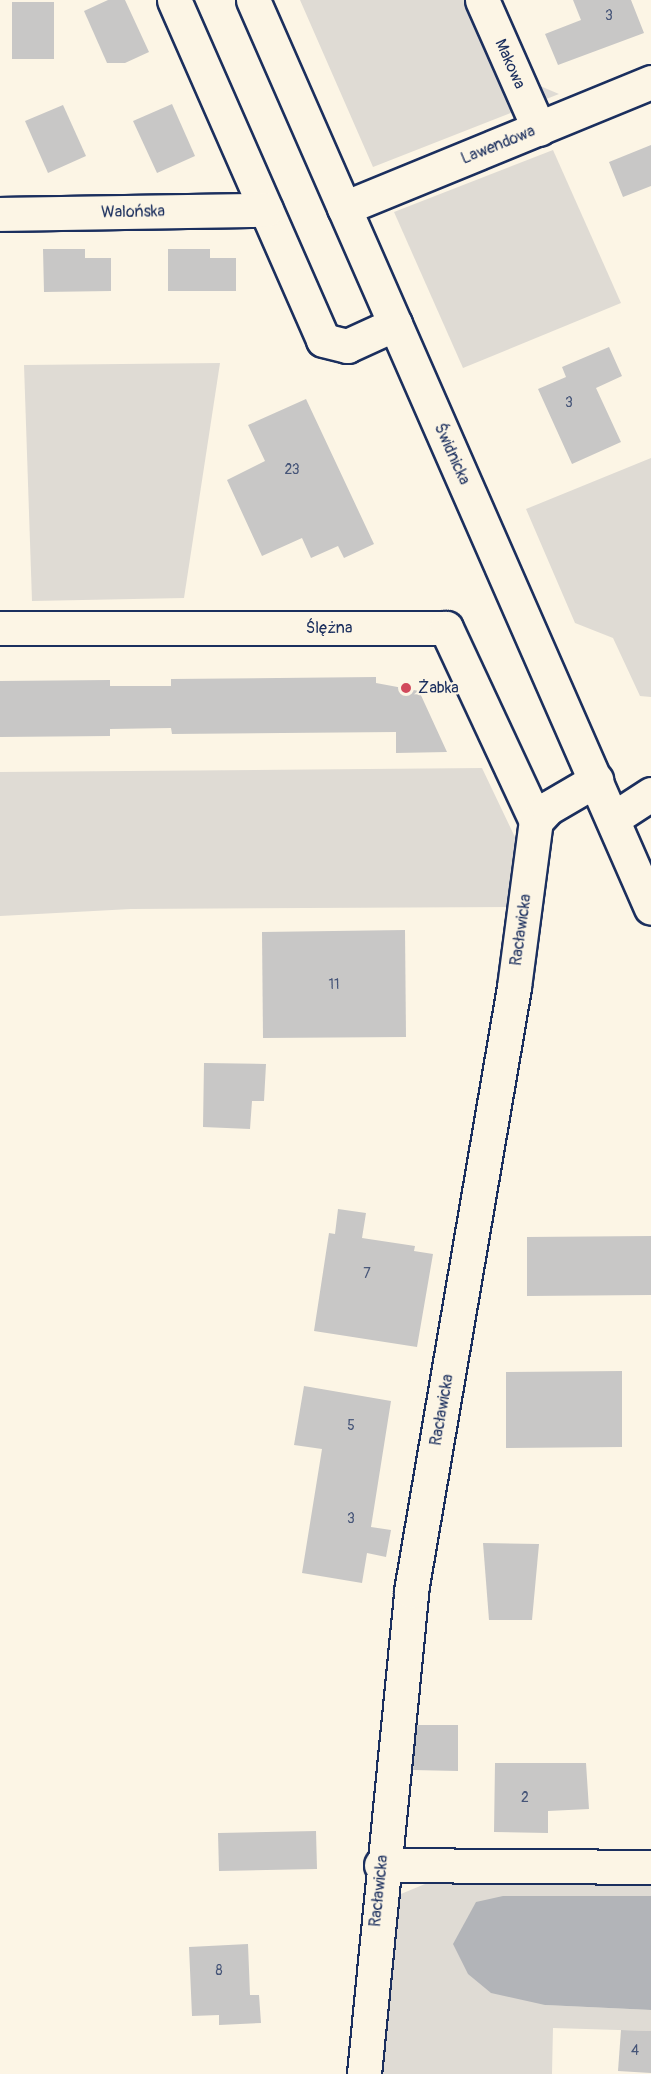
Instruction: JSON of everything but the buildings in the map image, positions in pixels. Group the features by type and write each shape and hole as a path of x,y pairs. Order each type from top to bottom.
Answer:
{"street":[{"path":"174,0 323,340 347,346 395,324"},
{"name":"Świdnicka","path":"253,0 614,818 651,908"},
{"name":"Makowa","path":"482,0 538,129"},
{"name":"Lawendowa","path":"344,208 651,82"},
{"name":"Walońska","path":"0,214 266,210"},
{"name":"Ślężna","path":"0,628 446,628 536,820"},
{"path":"536,820 548,808 596,780"},
{"path":"614,818 651,794"},
{"name":"Racławicka","path":"364,2074 381,1865 411,1591 514,987 536,820"},
{"path":"381,1865 651,1867"}],"shaded area":[{"path":"300,0 497,0 533,83 559,94 373,167"},
{"path":"553,150 621,303 463,368 394,212"},
{"path":"220,363 184,598 32,601 24,365"},
{"path":"651,458 651,697 640,696 613,638 575,623 526,509"},
{"path":"482,768 522,852 517,907 131,909 0,916 0,772"},
{"path":"442,1877 651,1877 651,1896 503,1896 545,2005 651,2010 651,2031 553,2028 552,2074 377,2074 396,1896"},
{"path":"503,1896 651,1896 651,2010 545,2005 491,1993 468,1974 453,1944 476,1902"}],"place":[{"name":"Żabka","path":"406,688"}]}
